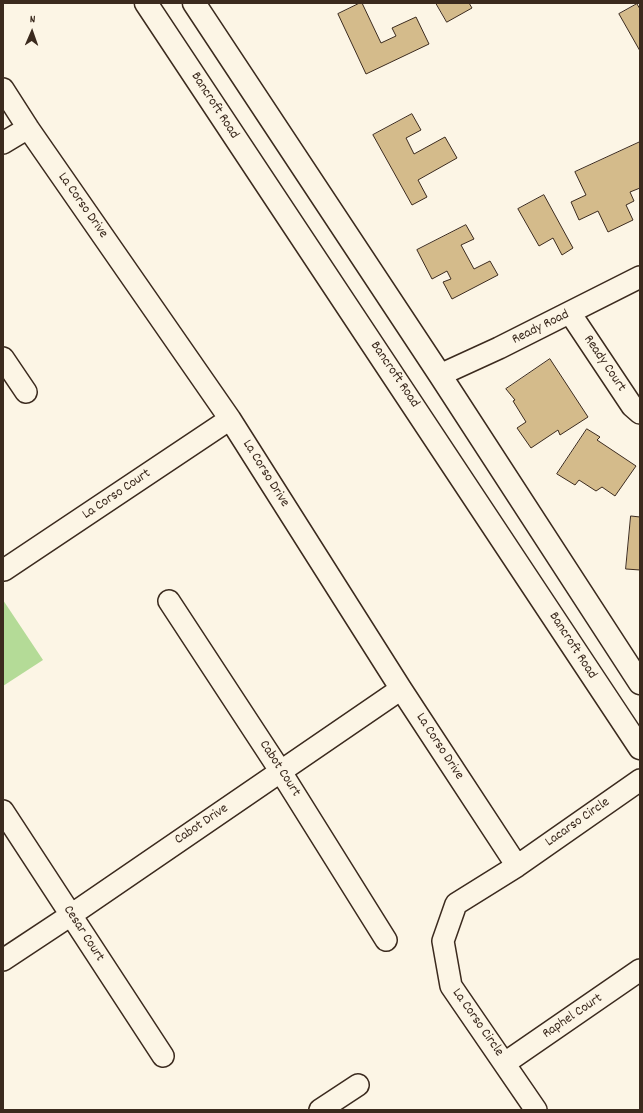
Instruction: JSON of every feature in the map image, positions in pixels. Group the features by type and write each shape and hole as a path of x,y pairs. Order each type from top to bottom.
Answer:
{"main road":[{"name":"Bancroft Road","path":"146,3 640,748"},
{"path":"194,3 440,375 640,683"}],"street":[{"name":"La Corso Drive","path":"3,89 28,128 230,419 400,689 517,866"},
{"path":"3,143 28,128"},
{"name":"Ready Road","path":"440,375 499,348 640,277"},
{"name":"Ready Court","path":"570,313 632,406 640,413"},
{"path":"3,358 26,392"},
{"name":"La Corso Court","path":"4,570 230,419"},
{"name":"Cabot Court","path":"169,601 281,772 386,940"},
{"name":"Cabot Drive","path":"3,960 281,772 400,689"},
{"name":"Lacarso Circle","path":"517,866 640,780"},
{"name":"Cesar Court","path":"3,811 163,1056"},
{"name":"La Corso Circle","path":"517,866 456,904 442,941 451,986 536,1110"},
{"name":"Raphel Court","path":"505,1063 640,970"},
{"path":"320,1110 358,1086"}],"green space":[{"path":"3,600 43,660 3,686"}],"building":[{"path":"362,3 381,43 396,36 392,28 416,17 429,44 366,74 338,14"},
{"path":"436,3 469,3 472,8 447,22"},
{"path":"637,4 640,9 640,51 619,14"},
{"path":"412,114 421,130 406,138 414,154 445,137 457,158 418,180 427,197 412,205 373,135"},
{"path":"640,142 640,188 630,192 634,201 626,205 633,220 608,232 598,211 579,220 571,202 586,195 575,172"},
{"path":"544,195 573,248 562,255 553,238 539,246 518,209"},
{"path":"466,225 474,239 461,245 474,269 490,261 498,275 452,299 443,282 451,279 447,271 432,279 417,250"},
{"path":"550,359 588,417 560,435 558,430 531,448 517,428 526,422 513,401 515,400 506,389"},
{"path":"587,429 600,437 597,440 636,466 615,496 602,487 596,491 579,480 575,485 557,474"},
{"path":"631,516 640,517 640,570 626,569"}]}
